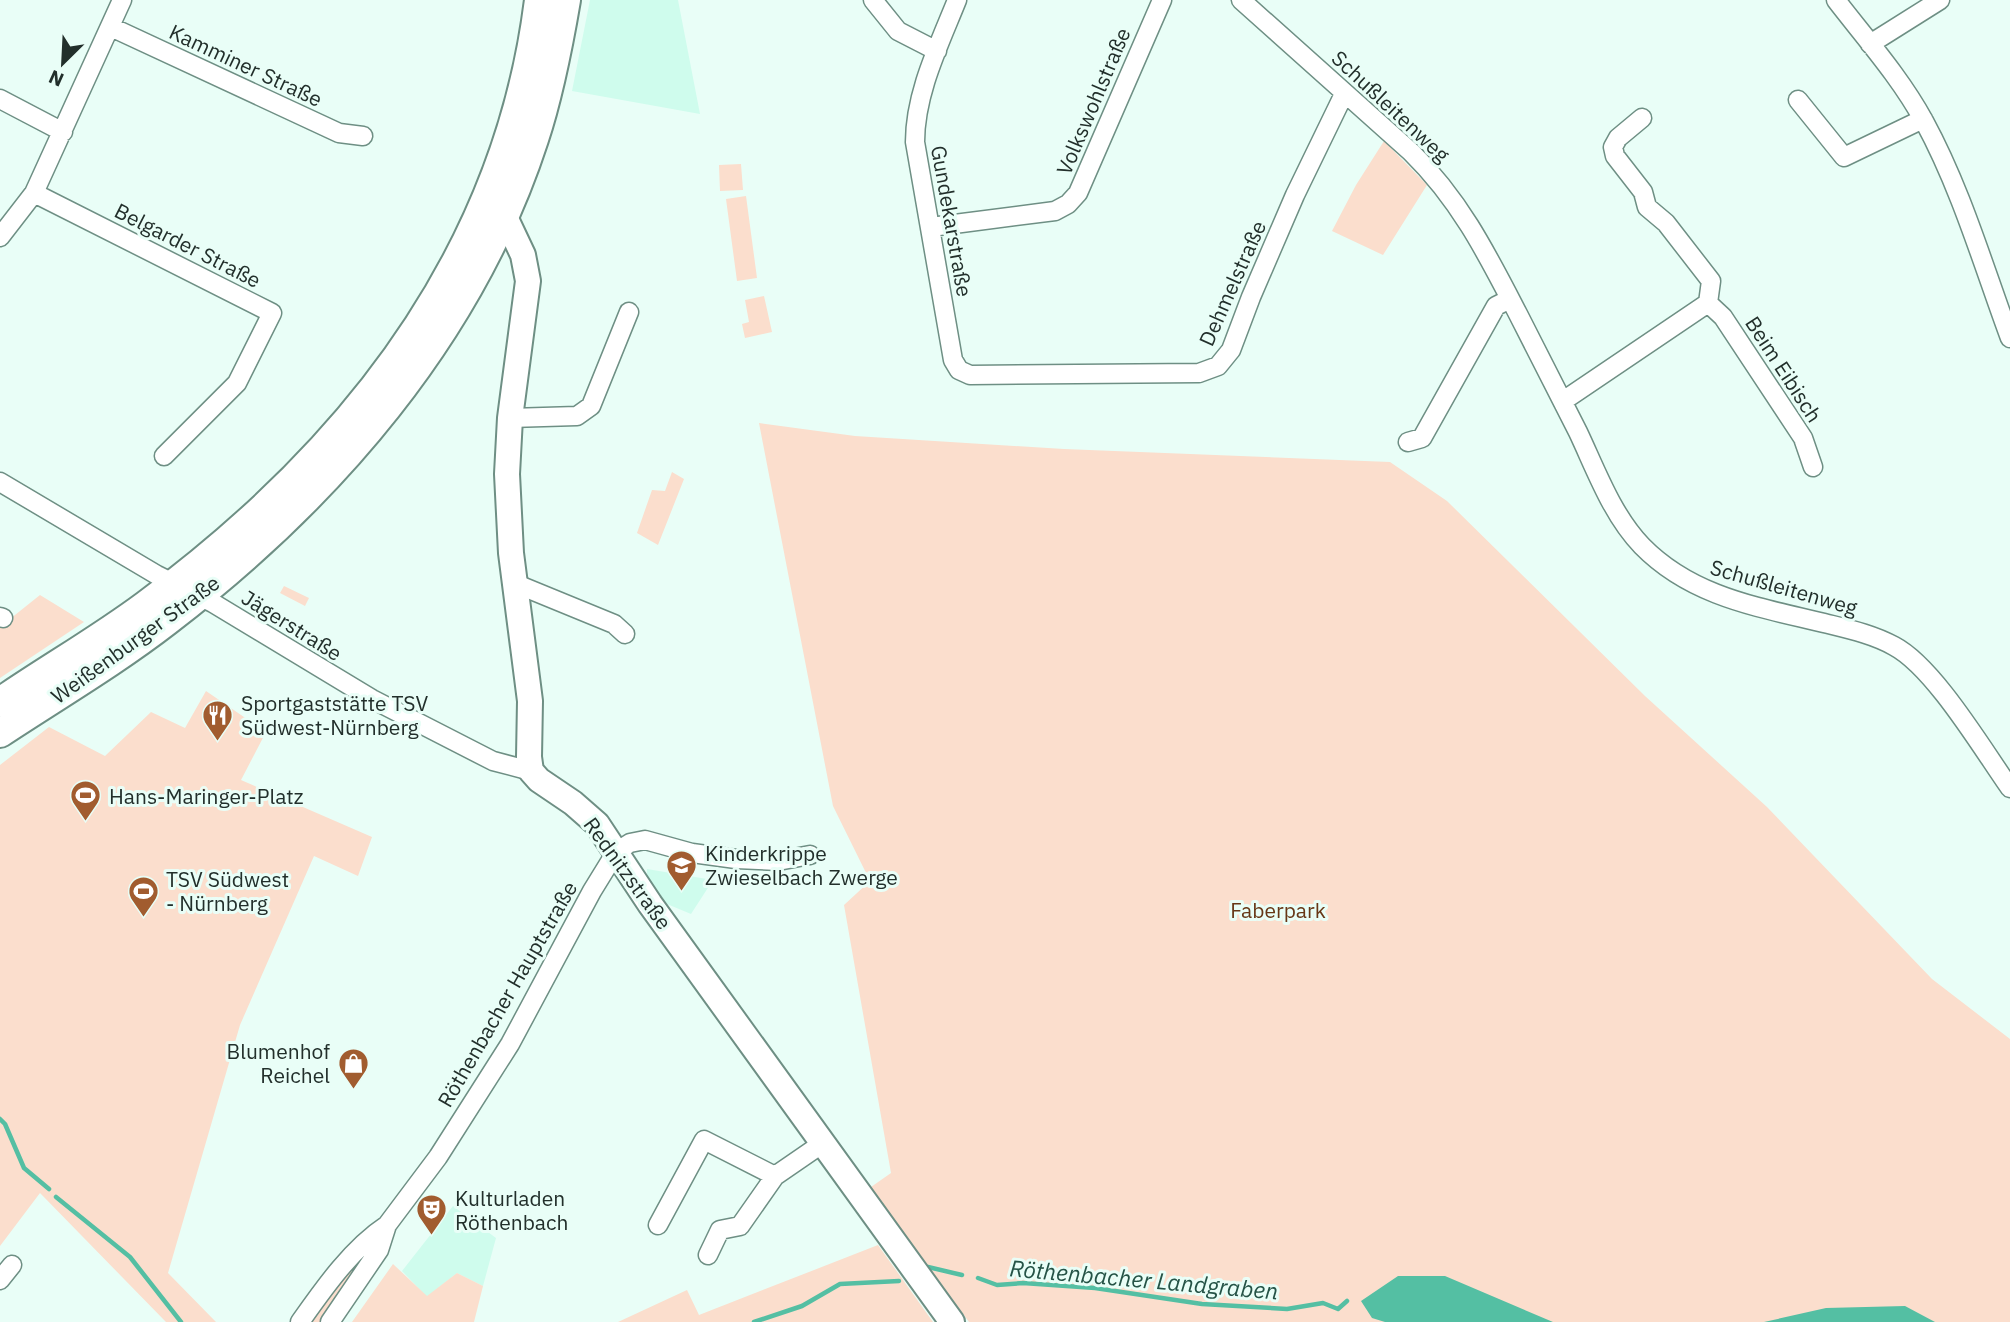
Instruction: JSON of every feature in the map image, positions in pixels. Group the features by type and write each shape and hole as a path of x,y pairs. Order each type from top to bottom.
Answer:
{"main road":[{"name":"Weißenburger Straße","path":"0,702 111,629 173,584 225,541 285,486 380,381 424,319 459,259 481,211 506,146 526,76 540,0"},
{"name":"Weißenburger Straße","path":"0,733 129,648 200,595 273,532 324,481 394,398 456,310 505,216 545,104 566,0"},
{"path":"506,146 503,185 498,200 523,255 528,281 510,418 508,474 514,583 530,701 531,771"},
{"name":"Rednitzstraße","path":"531,771 545,785 586,813 597,824 650,904 952,1322"}],"street":[{"path":"0,237 34,193 122,0"},
{"path":"873,0 898,31 937,51"},
{"name":"Gundekarstraße","path":"957,0 937,51 915,122 915,142 953,360 958,370"},
{"name":"Volkswohlstraße","path":"931,228 1055,211 1068,204 1078,193 1162,0"},
{"name":"Schußleitenweg","path":"1241,0 1433,174 1468,221 1563,401 1612,503 1640,544 1661,563 1702,589 1862,633 1895,646 1916,661 2010,788"},
{"path":"1836,0 1902,85 1950,171 2010,338"},
{"path":"1870,44 1940,0"},
{"name":"Kamminer Straße","path":"111,27 339,133 363,136"},
{"name":"Dehmelstraße","path":"958,370 970,375 1199,373 1218,366 1231,350 1295,195 1345,94"},
{"path":"0,99 63,132"},
{"path":"1798,100 1844,157 1923,119"},
{"path":"1563,401 1708,303 1711,281 1667,223 1647,207 1643,192 1615,156 1613,147 1618,138 1642,118"},
{"name":"Belgarder Straße","path":"34,193 272,313 237,383 164,456"},
{"path":"1408,442 1422,438 1496,306 1510,299"},
{"name":"Beim Eibisch","path":"1708,303 1723,317 1803,438 1813,467"},
{"path":"510,418 577,416 591,406 629,312"},
{"name":"Jägerstraße","path":"0,482 173,584 200,595 372,699 493,761 531,771"},
{"path":"514,583 614,624 625,634"},
{"path":"616,852 630,843 645,840 692,853 736,859 778,861 810,855"},
{"name":"Röthenbacher Hauptstraße","path":"330,1322 379,1250 387,1225 438,1157 510,1044 592,891 616,852"},
{"path":"658,1225 704,1140 775,1176"},
{"path":"708,1255 720,1230 740,1226 775,1176 822,1143"},
{"name":"Röthenbacher Hauptstraße","path":"300,1322 369,1237 387,1225"},
{"path":"0,1280 12,1265"}],"shaded area":[{"path":"590,0 678,0 700,114 572,91"},
{"name":"Kinderkrippe Zwieselbach Zwerge","path":"647,869 713,880 691,914 667,904 647,879"},
{"path":"453,1206 496,1238 483,1286 457,1273 427,1297 402,1271"},
{"path":"1398,1276 1445,1276 1553,1322 1385,1322 1372,1318 1361,1301"},
{"path":"1905,1306 1935,1322 1764,1322 1826,1308"}],"green space":[{"path":"1384,141 1427,185 1383,255 1332,231 1356,185"},
{"path":"741,164 743,190 720,191 719,165"},
{"path":"746,196 757,278 737,281 726,199"},
{"path":"764,296 772,332 745,338 742,324 749,322 745,300"},
{"name":"Faberpark","path":"759,423 855,436 1064,449 1390,462 1447,501 1645,696 1767,807 1932,979 2010,1039 2010,1322 969,1322 871,1187 891,1173 844,905 870,881 833,806"},
{"path":"672,472 684,479 658,545 637,533 652,490 665,491"},
{"path":"284,586 309,598 305,606 280,593"},
{"path":"40,595 84,622 0,678 0,627"},
{"name":"TSV Südwest - Nürnberg","path":"206,691 266,732 241,780 372,837 358,876 314,856 240,1025 168,1273 216,1322 166,1322 40,1193 0,1246 0,765 49,727 105,756 151,712 185,728"},
{"path":"371,1240 375,1244 322,1322 308,1322"},
{"path":"878,1245 933,1322 618,1322 687,1290 699,1315"},
{"path":"393,1264 427,1296 457,1273 483,1286 474,1322 352,1322"}],"waterway":[{"name":"Röthenbacher Landgraben","path":"0,1119 5,1124 24,1168 49,1189"},
{"name":"Röthenbacher Landgraben","path":"56,1197 130,1257 181,1322"},
{"name":"Röthenbacher Landgraben","path":"928,1267 962,1275"},
{"name":"Röthenbacher Landgraben","path":"978,1278 997,1285 1023,1283 1095,1288 1202,1304 1287,1309 1323,1303 1338,1309 1347,1301"},
{"name":"Röthenbacher Landgraben","path":"754,1322 802,1306 840,1284 899,1281"}],"place":[{"name":"Sportgaststätte TSV Südwest-Nürnberg","path":"218,742"},
{"name":"Hans-Maringer-Platz","path":"86,823"},
{"name":"Kinderkrippe Zwieselbach Zwerge","path":"682,892"},
{"name":"TSV Südwest - Nürnberg","path":"143,918"},
{"name":"Blumenhof Reichel","path":"353,1090"},
{"name":"Kulturladen Röthenbach","path":"432,1237"}]}
